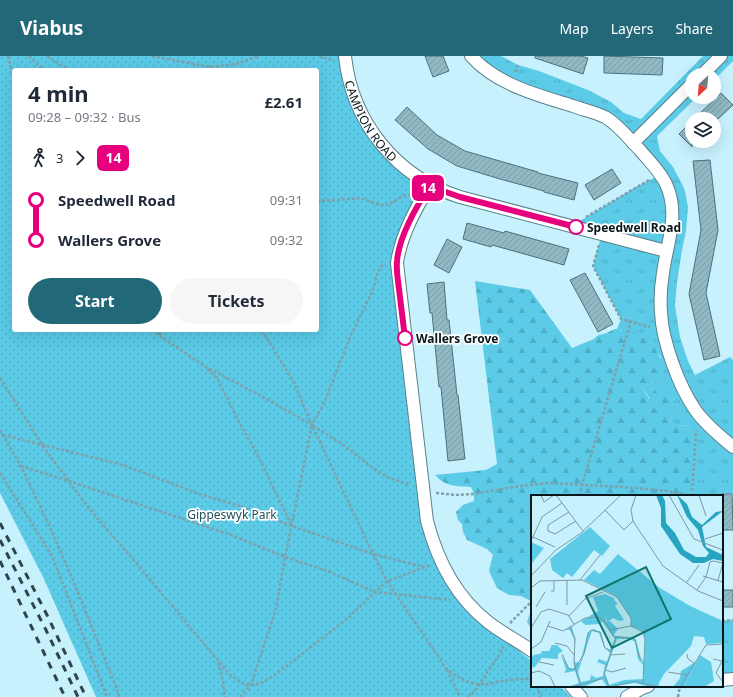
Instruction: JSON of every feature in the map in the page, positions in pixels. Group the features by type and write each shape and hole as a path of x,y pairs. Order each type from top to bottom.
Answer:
{"street":[{"name":"CAMPION ROAD","path":"345,56 352,90 362,114 375,136 396,160 413,174 430,185 460,197 666,251"},
{"path":"472,56 477,62 497,77 518,87 605,117 619,128 660,175 666,184 670,195 673,213 673,221 666,251 661,295 661,311 664,331 675,370 688,398 697,412 733,447"},
{"path":"709,68 721,56"},
{"path":"633,143 685,91"},
{"path":"430,185 422,197 404,235 399,249 397,262 422,490 428,526 431,538 441,562 467,602 487,622 529,649"},
{"path":"723,680 733,679"},
{"path":"572,687 581,697"},
{"path":"627,697 645,687"}],"path":[{"path":"8,56 12,71"},
{"path":"29,56 41,68"},
{"path":"47,56 66,68"},
{"path":"152,56 210,67 236,64 258,56"},
{"path":"576,227 580,221 650,180"},
{"path":"319,201 361,198 380,205 388,205 403,196 411,195 422,197"},
{"path":"602,234 593,266 621,319 664,331"},
{"path":"240,697 251,685 276,609 312,425 324,403 350,337 372,292 381,266 397,262"},
{"path":"579,495 631,321"},
{"path":"155,332 206,367 312,425 345,446 370,466 388,477 422,490 437,494 474,494 547,483 623,487 668,491 687,495"},
{"path":"263,332 294,383 312,425 387,581 446,668 460,697"},
{"path":"206,367 217,378 292,526"},
{"path":"0,378 42,445 87,506 153,582 230,675 238,682 256,685 275,675 348,618 387,581 441,562"},
{"path":"692,495 697,412"},
{"path":"0,430 21,466 49,525 120,697"},
{"path":"3,435 123,465 202,495 240,506 373,554 425,567"},
{"path":"21,466 231,535 285,557 325,570 375,592 467,602"},
{"path":"0,473 52,556 107,697"},
{"path":"712,495 733,494"},
{"path":"468,697 475,691 506,635 531,602"},
{"path":"723,621 733,620"},
{"path":"218,661 225,697"},
{"path":"446,668 453,675 479,684 490,684 504,680 531,679"},
{"path":"537,687 541,697"},
{"path":"678,697 680,687"}],"green space":[{"name":"Gippeswyk Park","path":"0,56 345,56 367,124 430,185 400,245 422,490 448,574 520,650 520,652 531,660 531,687 561,687 571,697 96,697 44,579 0,493"},
{"path":"471,56 501,56 518,65 539,71 588,90 611,102 624,113 641,119 685,74 685,104 690,104 657,136 660,151 673,167 682,184 688,207 675,305 680,337 688,361 695,375 730,357 733,360 733,494 692,495 696,438 689,425 671,428 670,415 673,411 674,397 650,399 642,387 658,381 661,357 656,349 638,332 634,332 629,335 624,334 621,330 617,329 621,319 593,266 602,234 576,227 580,221 636,187 660,175 619,128 518,87"},
{"path":"703,56 733,56 733,61 721,73 721,68 691,68"},
{"path":"475,281 530,290 572,348 614,329 619,329 628,335 632,332 638,332 643,337 653,340 657,345 664,375 658,381 642,387 649,399 655,390 663,389 671,391 674,397 673,411 670,415 671,427 689,425 694,428 696,438 692,495 531,495 531,601 521,596 509,595 497,588 489,571 493,555 487,549 467,540 456,512 463,505 474,501 474,494 471,487 447,484 435,475 486,470 497,464"},
{"path":"531,610 531,628 527,622"},
{"path":"733,620 733,679 723,680 723,621"}],"building":[{"path":"425,56 443,56 449,71 433,77"},
{"path":"535,56 581,56 588,58 583,74 535,58"},
{"path":"604,56 663,58 662,75 604,73"},
{"path":"721,93 733,105 721,116 721,112 701,112 710,104 721,104"},
{"path":"407,107 437,135 465,151 538,173 578,183 574,200 457,166 428,149 395,120"},
{"path":"685,128 685,140 679,134"},
{"path":"710,160 718,230 706,293 720,356 704,360 689,294 701,230 693,161"},
{"path":"612,169 621,183 594,200 585,185"},
{"path":"467,223 504,233 505,231 569,249 564,265 492,245 491,247 463,239"},
{"path":"447,239 462,247 449,273 434,265"},
{"path":"585,273 613,324 598,332 570,280"},
{"path":"444,282 447,320 449,320 465,459 448,461 441,387 439,387 432,313 430,313 427,284"},
{"path":"732,494 733,530 723,530 722,495"},
{"path":"723,590 733,590 733,607 723,607"}],"railway":[{"path":"0,523 48,617 86,697"},
{"path":"0,540 78,697"},
{"path":"0,561 65,697"}],"bus line":[{"name":"14","path":"405,338 398,279 398,254 400,245 414,212 430,185 460,197 576,227"}],"place":[{"name":"Speedwell Road","path":"576,227"},
{"name":"Wallers Grove","path":"405,338"}]}
